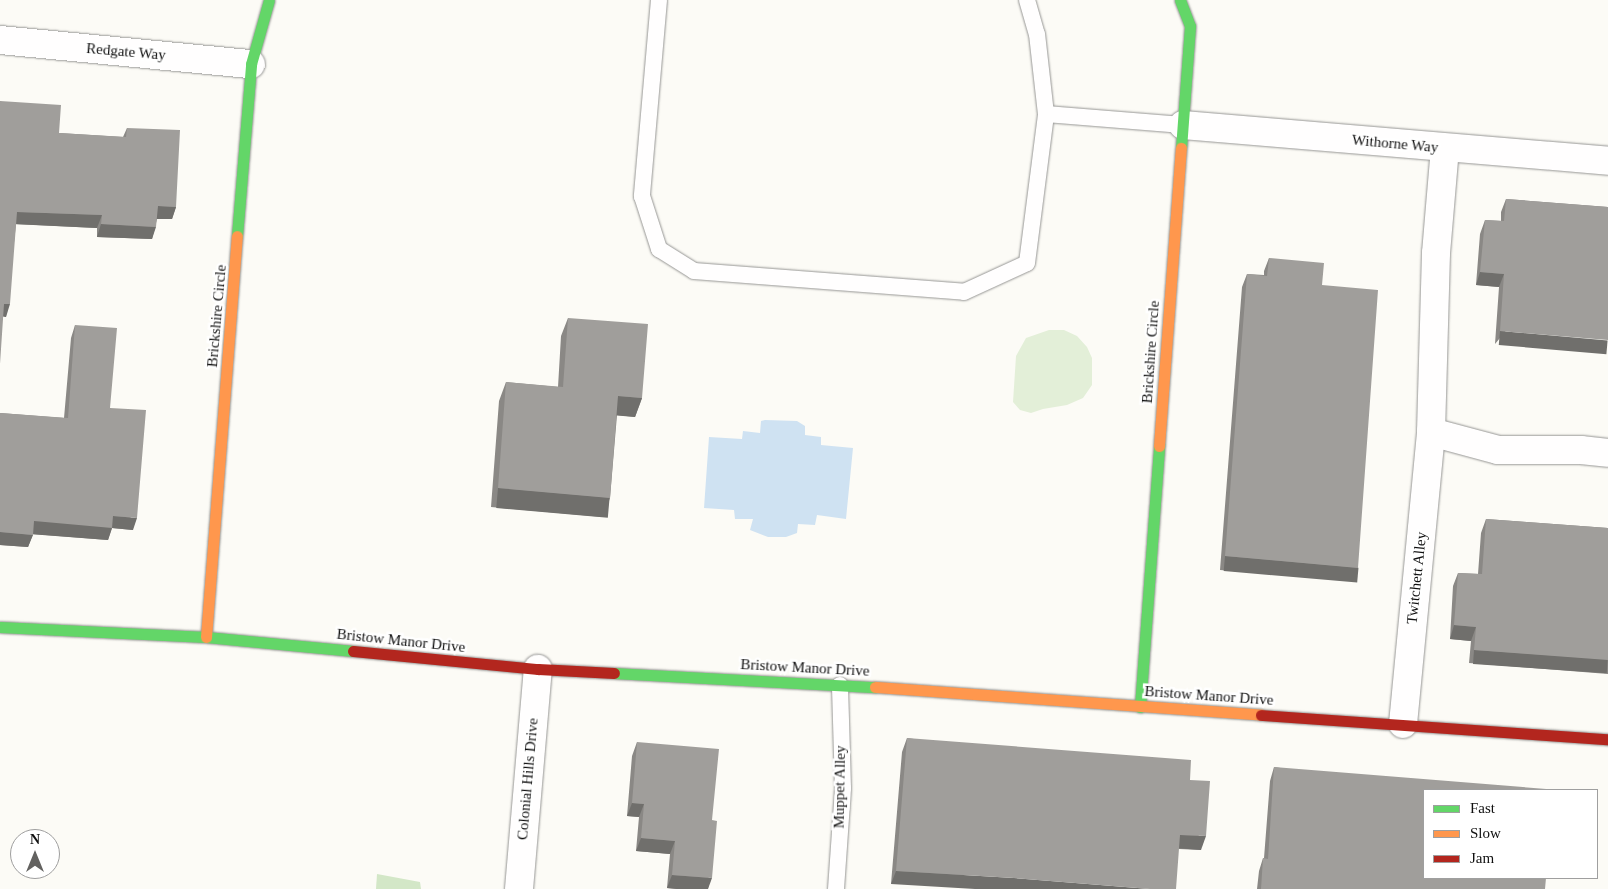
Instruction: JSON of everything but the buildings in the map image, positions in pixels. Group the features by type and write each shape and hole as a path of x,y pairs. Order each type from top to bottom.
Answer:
{"street":[{"name":"Brickshire Circle","path":"206,637 251,64 269,0"},
{"name":"Brickshire Circle","path":"1140,707 1190,26 1180,0"},
{"name":"Redgate Way","path":"0,40 251,64"},
{"name":"Withorne Way","path":"1183,125 1608,161"},
{"name":"Twitchett Alley","path":"1403,724 1431,432 1436,262 1445,148"},
{"path":"1431,432 1498,450 1581,450 1608,453"},
{"name":"Bristow Manor Drive","path":"0,627 206,637 538,669 840,685 1608,739"},
{"name":"Colonial Hills Drive","path":"519,889 538,669"}],"lane":[{"path":"659,0 642,196 659,250 694,271 964,292 1027,263 1046,114 1037,34 1028,0"},
{"path":"1046,114 1183,125"},
{"name":"Muppet Alley","path":"836,889 843,788 840,685"}],"green space":[{"path":"1049,330 1064,330 1077,336 1087,347 1092,358 1092,385 1083,398 1067,405 1031,413 1020,410 1013,402 1016,356 1026,338"},
{"path":"377,874 420,882 421,889 376,889"}],"water":[{"path":"761,421 797,421 805,426 805,435 821,437 821,445 853,448 846,519 817,515 815,525 798,524 797,533 786,537 768,537 750,530 753,519 735,519 734,510 704,508 709,437 742,439 743,431 760,433"}],"traffic: fast":[{"path":"237,236 251,64 269,0"},
{"path":"1180,0 1190,26 1181,148"},
{"path":"1140,707 1159,446"},
{"path":"0,627 206,637 353,651"},
{"path":"614,673 875,687"}],"traffic: slow":[{"path":"1159,446 1181,148"},
{"path":"206,637 237,236"},
{"path":"875,687 1261,715"}],"traffic: jam":[{"path":"353,651 538,669 614,673"},
{"path":"1261,715 1608,739"}]}
